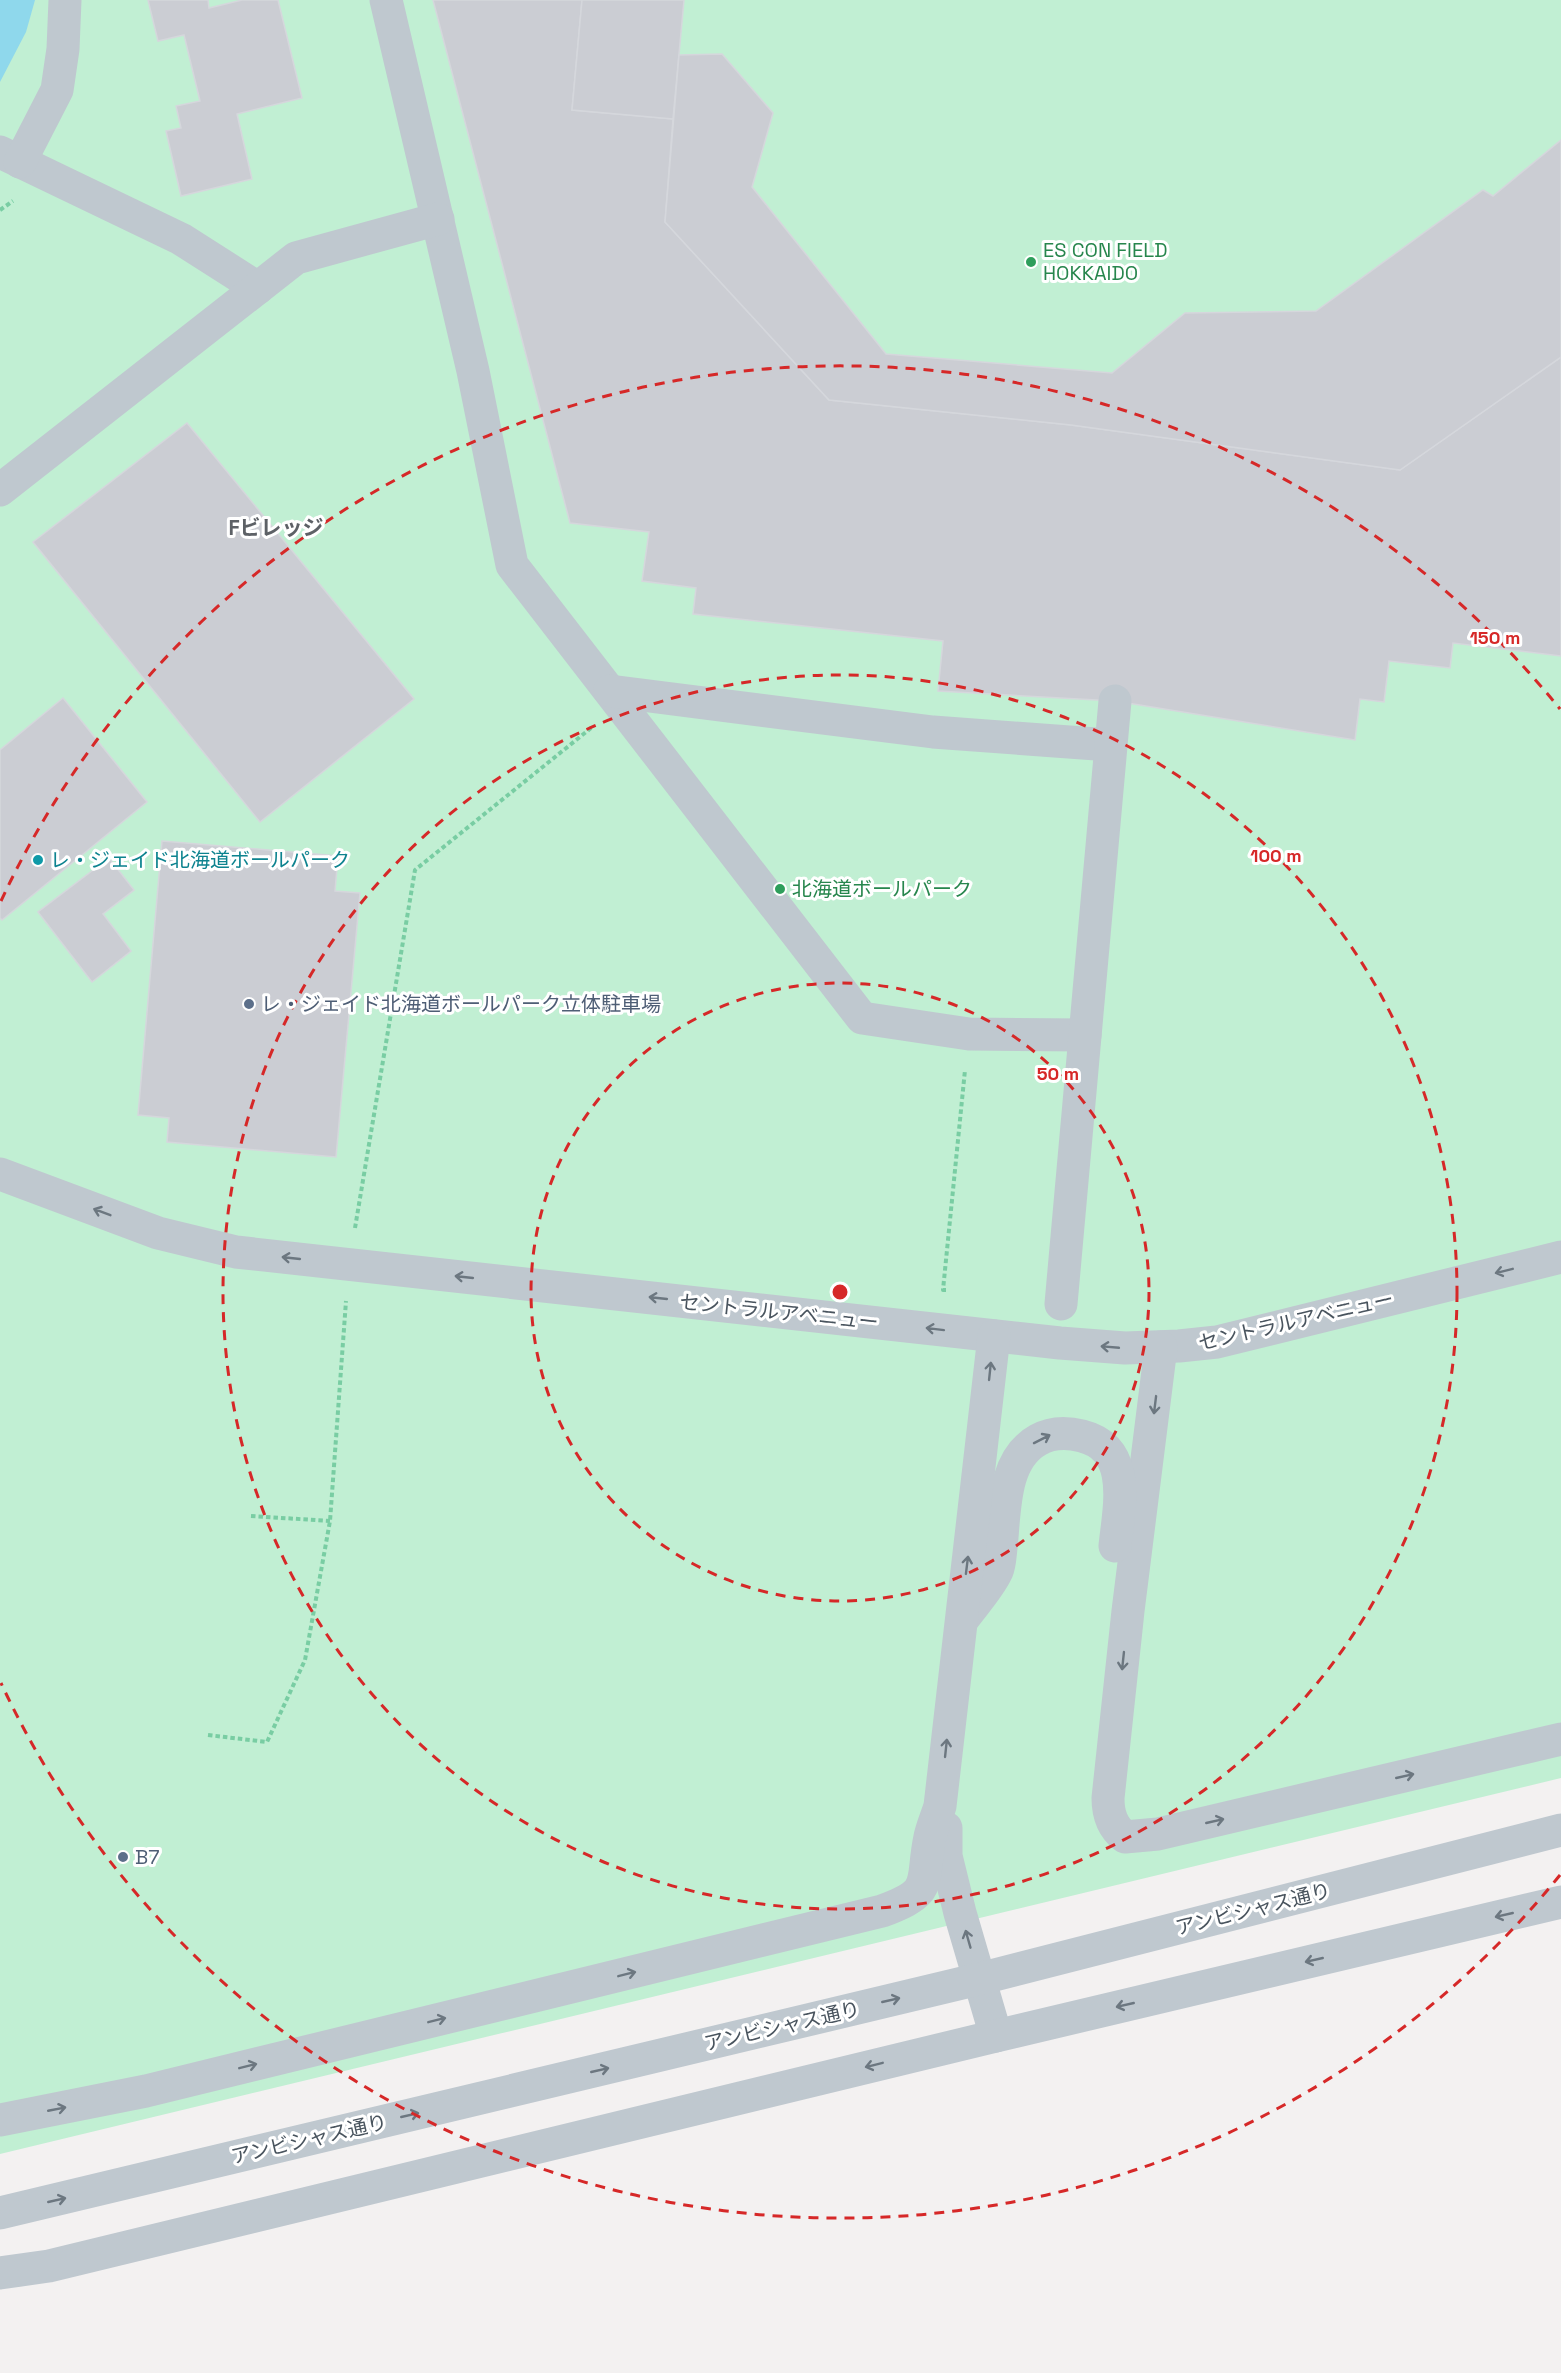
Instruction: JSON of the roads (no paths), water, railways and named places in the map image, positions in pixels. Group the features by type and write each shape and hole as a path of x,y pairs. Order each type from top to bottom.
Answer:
{"street":[{"path":"65,0 63,49 57,90 10,157 182,239 258,288"},
{"path":"386,0 473,371 512,565 862,1018 969,1034 1085,1035"},
{"path":"0,490 296,258 438,219"},
{"path":"615,698 933,732 1110,745"},
{"path":"1061,1304 1114,701"},
{"name":"セントラルアベニュー","path":"0,1174 158,1233 236,1252 993,1336 1125,1348 1217,1342 1561,1257"},
{"path":"0,2120 146,2091 882,1911 904,1903 919,1891 926,1877 930,1838 940,1806 993,1336"},
{"path":"1161,1347 1128,1611 1108,1810 1117,1831 1125,1837 1158,1834 1561,1739"},
{"path":"960,1623 998,1569 1009,1484 1014,1467 1023,1452 1037,1441 1053,1434 1071,1433 1089,1438 1104,1449 1116,1464 1121,1483 1113,1580 1128,1611"},
{"path":"940,1806 946,1826 946,1856 996,2036"},
{"name":"アンビシャス通り","path":"0,2213 979,1979 1561,1830"},
{"path":"0,2273 61,2263 996,2036 1561,1902"}],"water":[{"path":"0,0 35,0 26,32 0,82"}],"place":[{"name":"ES CON FIELD HOKKAIDO","path":"1031,262"},
{"name":"レ・ジェイド北海道ボールパーク","path":"38,860"},
{"name":"北海道ボールパーク","path":"780,889"},
{"name":"レ・ジェイド北海道ボールパーク立体駐車場","path":"249,1004"},
{"name":"B7","path":"123,1857"}],"district":[{"name":"Fビレッジ","path":"276,528"}]}
